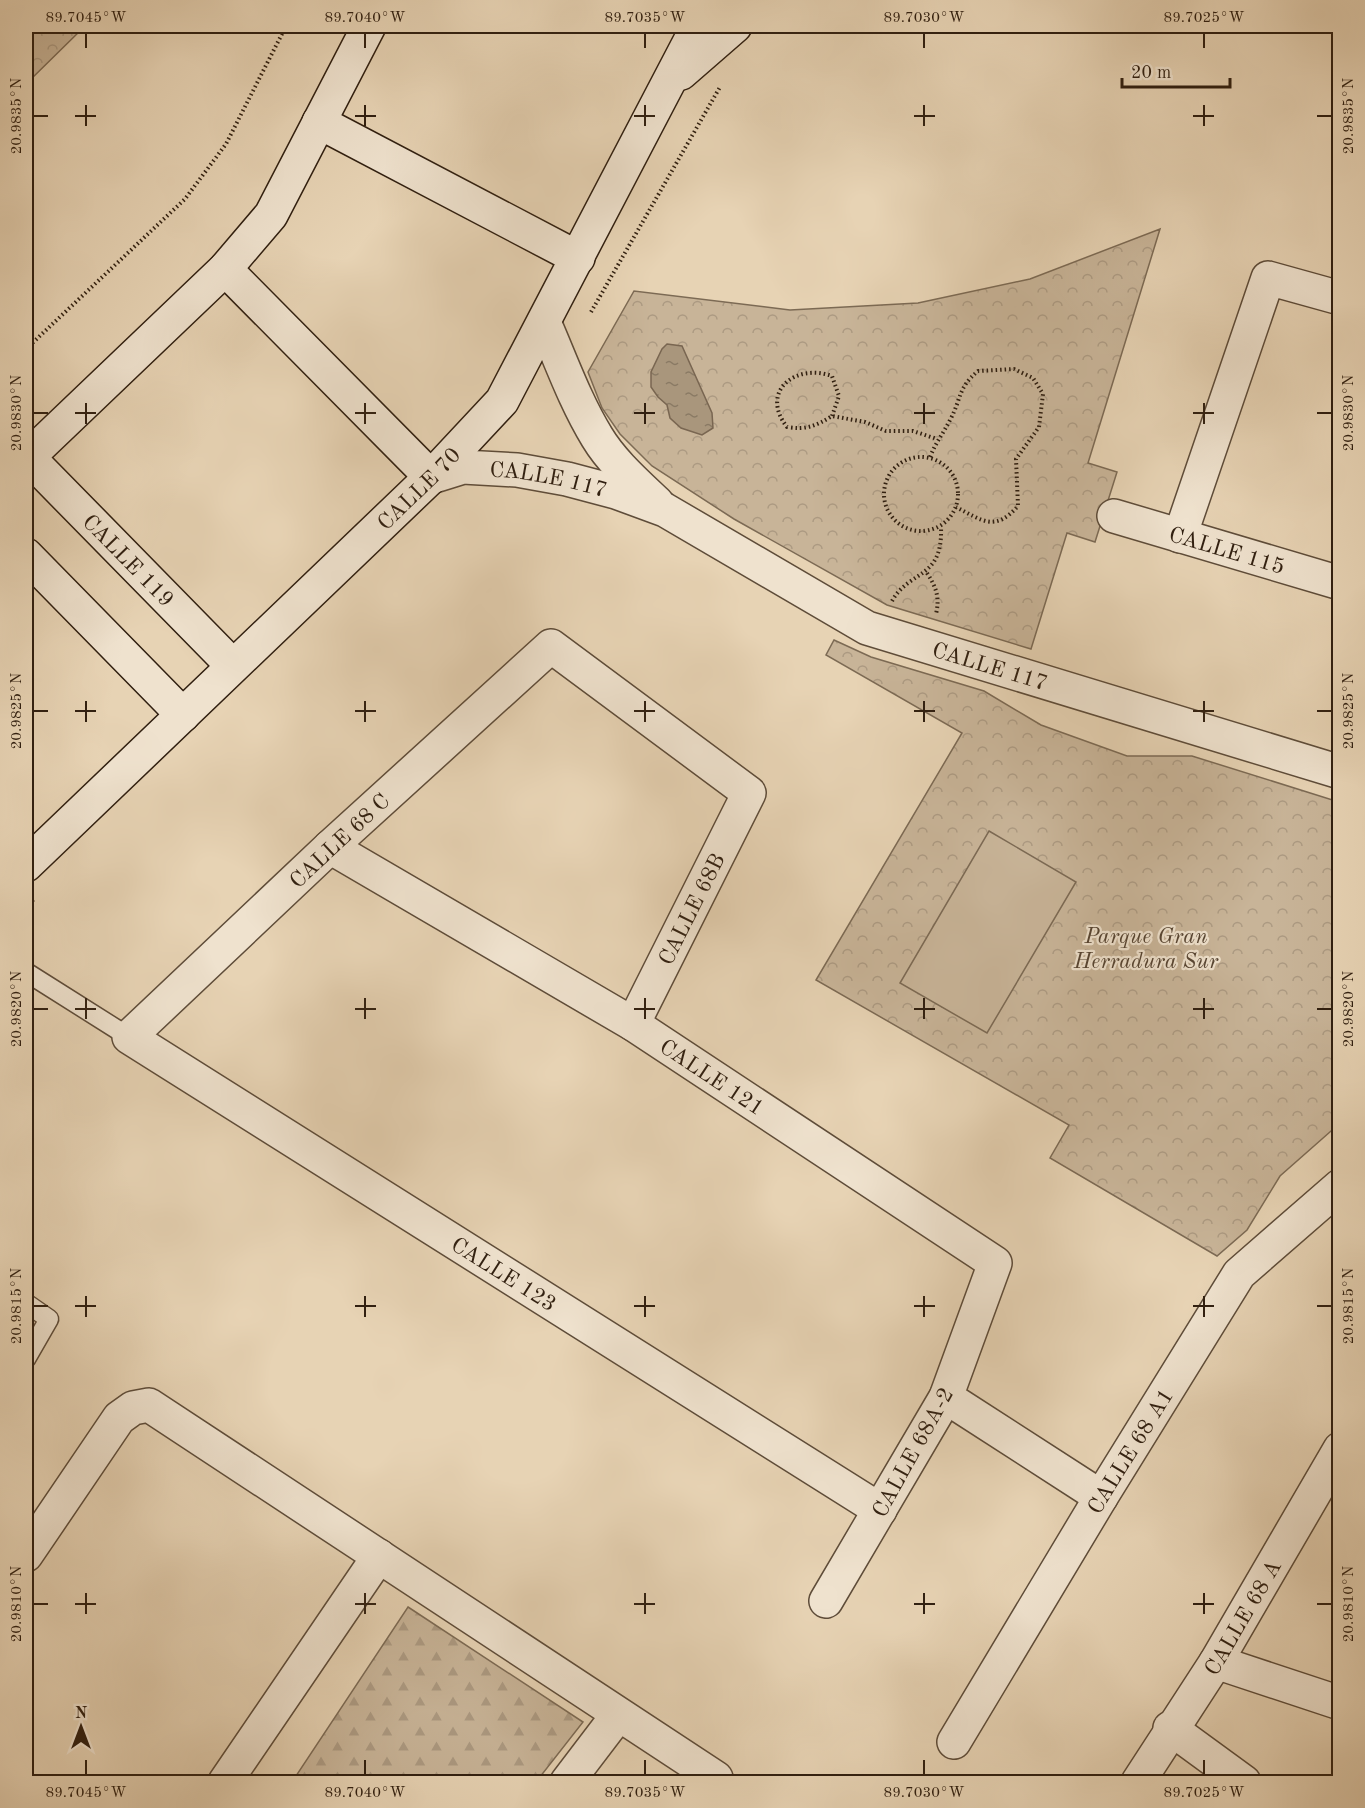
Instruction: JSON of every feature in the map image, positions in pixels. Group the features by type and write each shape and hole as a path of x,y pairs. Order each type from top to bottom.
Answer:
{"street":[{"path":"26,457 225,269 271,215 369,26"},
{"name":"CALLE 70","path":"26,865 431,477 502,401 698,26"},
{"path":"667,87 735,26"},
{"path":"319,122 578,258"},
{"path":"225,269 431,477"},
{"path":"1180,536 1268,278 1340,298"},
{"name":"CALLE 117","path":"544,322 574,393 598,438 630,478 665,510"},
{"name":"CALLE 119","path":"26,457 233,666"},
{"name":"CALLE 117","path":"431,477 462,467 517,470 616,492 665,510 867,628 1340,772"},
{"name":"CALLE 115","path":"1114,516 1340,583"},
{"path":"26,555 183,715"},
{"name":"CALLE 68 C","path":"129,1037 330,847 551,646 749,793"},
{"name":"CALLE 68B","path":"633,1024 749,793"},
{"name":"CALLE 121","path":"330,847 633,1024 995,1263"},
{"name":"CALLE 123","path":"129,1037 880,1510"},
{"name":"CALLE 68 A1","path":"954,1742 1101,1497 1239,1274 1340,1186"},
{"name":"CALLE 68A-2","path":"826,1601 946,1397 995,1263"},
{"path":"946,1397 1101,1497"},
{"path":"26,1556 119,1418 133,1407 149,1405 716,1778"},
{"name":"CALLE 68 A","path":"1138,1782 1170,1728 1216,1662 1340,1449"},
{"path":"225,1782 379,1556"},
{"path":"1216,1662 1340,1703"},
{"path":"567,1782 618,1715"},
{"path":"1170,1728 1244,1782"}],"lane":[{"path":"26,972 129,1037"},
{"path":"26,1303 49,1319 26,1359"}],"path":[{"path":"26,349 185,199 226,144 286,26"},
{"path":"588,318 721,86"},
{"path":"930,458 937,439 951,419 961,388 978,370 1014,369 1033,378 1043,394 1040,427 1020,449 1016,459 1018,506 1007,519 995,523 982,521 956,507"},
{"path":"832,416 839,396 832,376 817,370 803,372 788,380 778,394 776,406 779,416 787,426 799,429 814,427 832,416 865,422 886,431 913,431 937,439"},
{"path":"915,457 930,458 944,464 953,475 959,488 956,507 952,516 940,526 927,531 912,531 899,524 888,513 884,500 884,485 891,472 901,462 915,457"},
{"path":"875,631 896,594 927,573 936,558 941,539 940,526"}],"green space":[{"path":"26,26 85,26 26,84"},
{"path":"1160,229 1088,463 1117,472 1095,542 1067,533 1031,649 887,605 734,519 652,466 620,434 602,408 588,372 634,291 790,310 918,303 1030,279"},
{"name":"Parque Gran Herradura Sur","path":"834,640 871,657 984,691 1041,725 1127,756 1192,756 1339,802 1339,1124 1280,1176 1247,1230 1217,1256 1050,1158 1069,1125 816,980 962,733 826,655"},
{"path":"989,831 1076,882 987,1033 900,983"},
{"path":"408,1607 583,1722 536,1782 292,1782"}],"water":[{"path":"667,344 682,346 712,413 713,428 702,435 681,428 670,418 667,405 651,387 651,372 662,349"}]}
